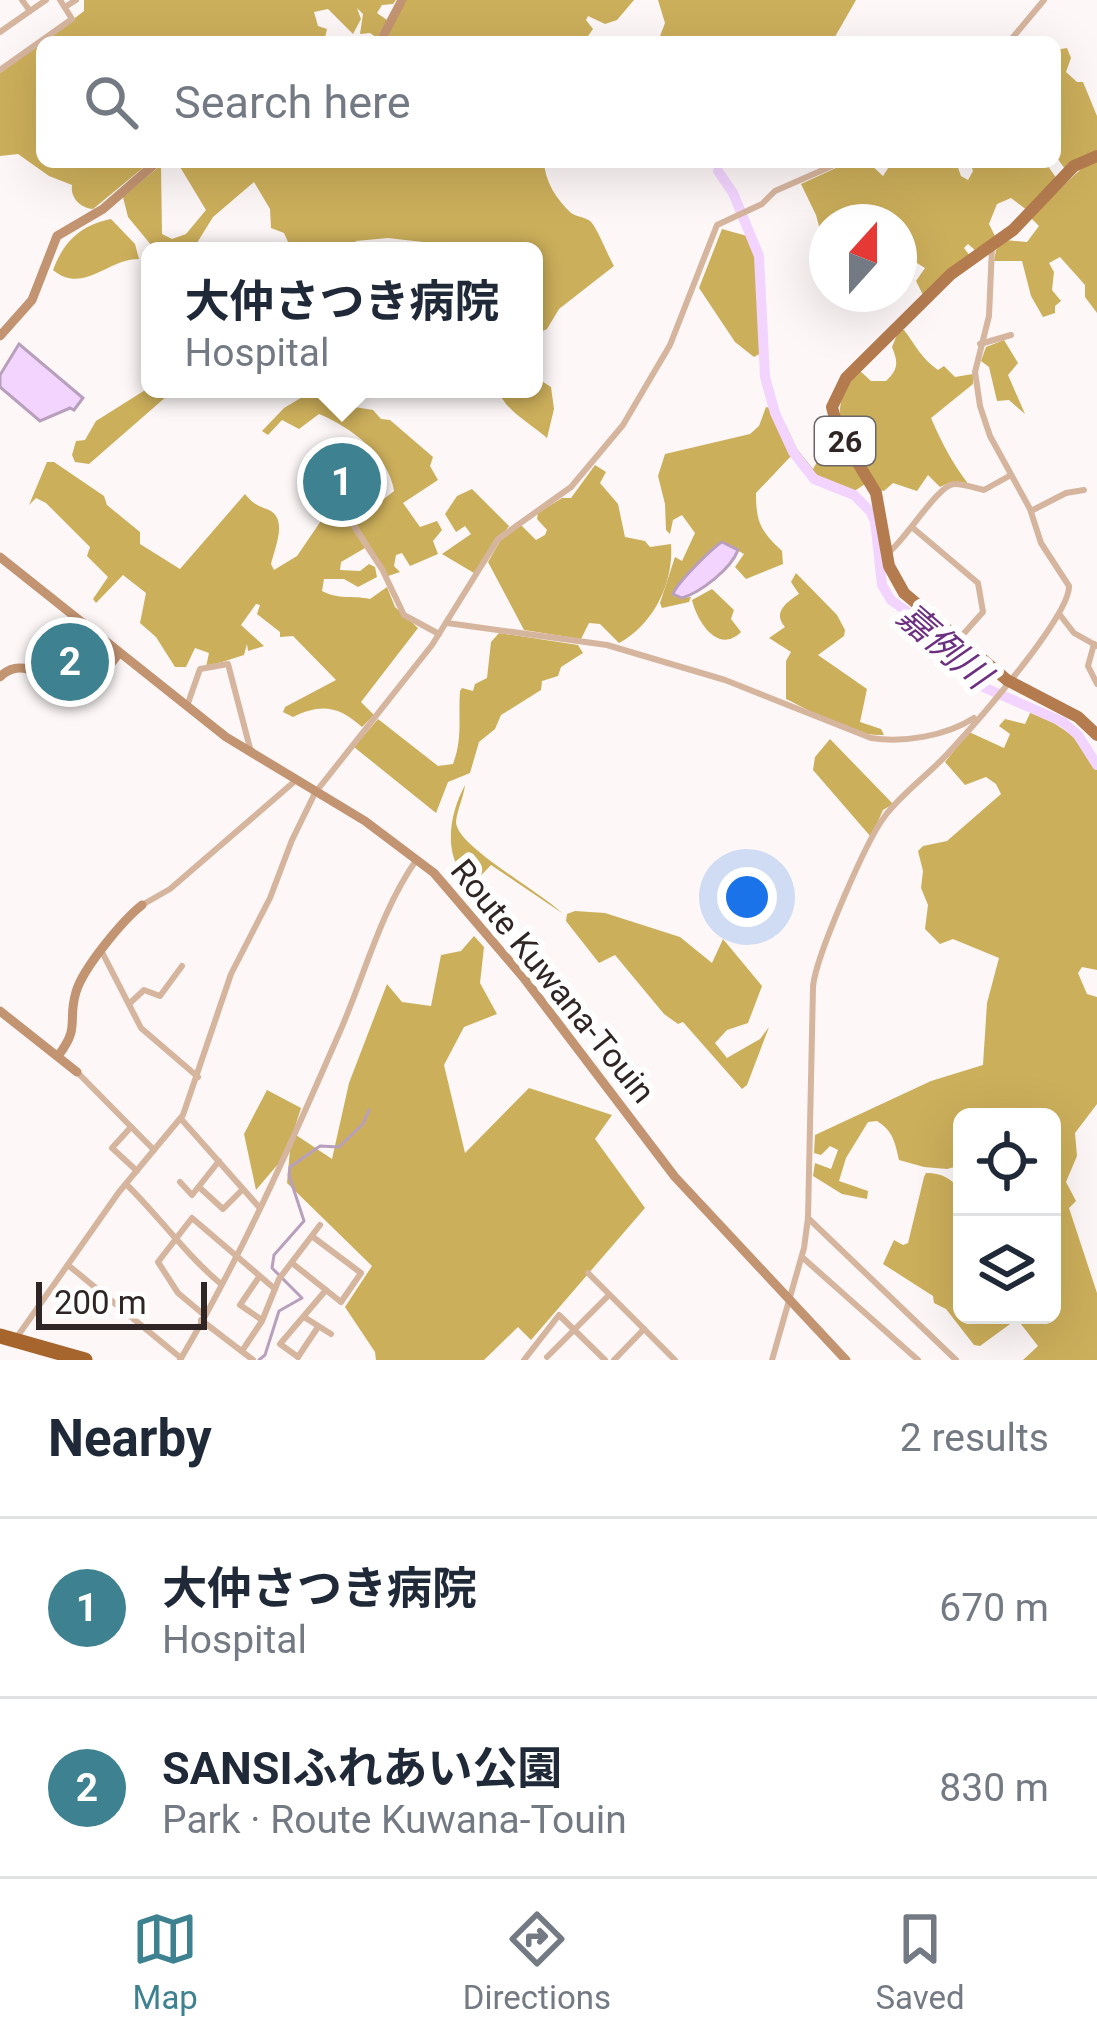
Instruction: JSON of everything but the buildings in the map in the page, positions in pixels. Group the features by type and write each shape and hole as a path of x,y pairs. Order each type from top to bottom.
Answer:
{"highway":[{"path":"7,1341 35,1353 85,1360"}],"main road":[{"path":"383,36 402,0"},
{"name":"26","path":"1097,156 1073,166 1029,214 952,274 854,369 835,395 835,424 875,493 891,574 904,592 1004,684 1078,717 1097,735"},
{"path":"0,336 32,300 57,236 103,209 151,168"},
{"name":"Route Kuwana-Touin","path":"0,557 252,755 364,821 417,859 471,913 674,1178 846,1360"},
{"path":"0,677 7,670 24,667 76,690 103,674 119,652"},
{"path":"58,1056 74,1033 79,985 142,905"},
{"path":"2,1015 76,1072"}],"street":[{"path":"22,0 30,11"},
{"path":"0,32 46,0"},
{"path":"48,36 71,20 63,4 76,0"},
{"path":"1014,36 1044,0"},
{"path":"0,70 36,45"},
{"path":"7,1341 181,1119 230,974 315,794 448,622 498,539 571,488 622,425 670,345 714,230 762,204 775,190 827,168"},
{"path":"772,1360 802,1257 808,1218 814,970 880,822 951,751 1060,615 1069,586 1041,543 980,406 976,372 989,316 992,244"},
{"path":"980,344 1011,335"},
{"path":"886,554 948,484 984,490 1011,475"},
{"path":"1030,511 1066,493 1084,490"},
{"path":"338,502 382,569 404,614 439,634"},
{"path":"913,528 978,583 983,612 958,641"},
{"path":"1060,615 1074,633 1096,645 1088,666 1097,684"},
{"path":"448,622 607,645 725,680 883,740 939,734 982,711"},
{"path":"187,706 200,669 228,664 252,755"},
{"path":"142,905 170,890 295,781"},
{"path":"68,1265 181,1359 315,1092 395,898 417,859"},
{"path":"102,952 141,1028 198,1077"},
{"path":"130,1004 144,990 160,996 182,966"},
{"path":"76,1072 154,1151"},
{"path":"181,1119 259,1207"},
{"path":"130,1127 112,1148 137,1171"},
{"path":"180,1182 192,1196 218,1161"},
{"path":"126,1184 190,1258 220,1284"},
{"path":"199,1187 223,1209 242,1190"},
{"path":"253,1360 178,1293 158,1262 192,1218 275,1289"},
{"path":"808,1218 956,1360"},
{"path":"242,1351 281,1276 320,1225"},
{"path":"292,1263 342,1303 361,1273 313,1238"},
{"path":"802,1257 918,1360"},
{"path":"588,1273 675,1360"},
{"path":"259,1277 240,1305 262,1319"},
{"path":"318,1327 297,1358 280,1344 326,1290"},
{"path":"547,1357 609,1295"},
{"path":"524,1360 559,1315 610,1360 644,1329"},
{"path":"304,1316 332,1334"}],"shaded area":[{"path":"84,0 396,0 382,5 377,13 387,20 378,36 360,34 363,14 357,8 361,19 353,34 328,9 314,12 318,26 327,29 325,36 52,36 84,11"},
{"path":"406,0 634,0 617,20 605,24 588,16 593,29 588,36 387,36"},
{"path":"658,0 856,0 835,36 660,36 665,23"},
{"path":"36,47 36,167 18,154 0,156 0,73"},
{"path":"1067,48 1071,58 1066,72 1083,82 1097,116 1097,153 1065,169 1061,163 1061,49"},
{"path":"1097,161 1097,313 1085,297 1085,285 1060,257 1049,263 1054,272 1052,290 1061,301 1055,313 1043,317 1031,296 1022,261 994,261 996,250 1005,240 1027,242 1039,226 1030,217 1081,169"},
{"path":"38,168 143,168 93,209 77,201 72,185"},
{"path":"161,168 162,234 172,239 186,234 206,210 181,168 545,168 556,196 571,213 593,224 614,266 559,309 543,331 543,242 388,238 288,242 284,233 271,228 270,209 254,182 213,217 198,242 149,242 128,217 123,197"},
{"path":"836,168 874,168 883,176 888,168 958,168 968,180 972,168 1049,168 1057,179 1028,211 1011,198 997,204 989,224 996,238 976,251 968,244 964,248 970,256 923,295 917,283 925,268 917,263 917,204 811,204 801,184"},
{"path":"111,219 135,244 139,259 85,278 64,277 53,270 75,236"},
{"path":"722,229 747,236 755,251 761,353 754,357 735,342 699,288"},
{"path":"899,330 938,370 944,366 955,377 973,374 973,384 931,418 969,485 951,482 940,487 928,475 917,491 893,483 878,490 843,431 841,402 847,387 859,370 871,381 890,377 896,365 892,347"},
{"path":"1004,340 1018,363 1008,375 1025,414 1009,400 997,401 989,367 981,361 986,347"},
{"path":"19,344 83,398 74,410 40,421 0,387 0,375"},
{"path":"543,382 551,387 554,409 547,438 502,398 543,398"},
{"path":"141,393 141,398 165,398 89,464 75,462 76,441 85,440 96,421"},
{"path":"301,398 329,398 336,404 373,410 433,457 430,466 438,480 403,503 420,527 437,521 442,530 433,541 438,554 410,566 402,553 396,555 394,566 400,572 388,576 349,512 366,513 394,491 385,466 355,435 319,414 299,429 282,420 268,435 262,431"},
{"path":"766,407 792,455 756,493 761,525 782,551 783,564 746,579 735,567 744,554 722,542 693,574 682,598 691,597 689,602 662,608 675,557 682,561 695,533 682,515 673,520 670,534 666,530 658,476 665,454 750,434 759,426"},
{"path":"785,423 813,469 831,438 837,436 865,484 853,492 817,475 795,450"},
{"path":"47,462 104,496 107,505 140,532 140,544 180,569 245,494 278,520 274,570 297,556 325,515 340,508 365,548 341,562 340,570 360,571 369,564 377,577 358,587 344,579 324,579 322,591 370,599 387,587 395,607 418,628 361,702 374,715 362,727 329,709 293,717 283,712 336,680 293,636 280,637 257,614 260,605 256,604 241,625 264,646 248,651 247,644 244,655 206,667 209,653 195,648 186,667 175,667 156,637 140,623 146,593 123,575 96,603 93,599 108,577 87,556 90,547 46,503 36,498 29,505"},
{"path":"595,465 606,472 600,483 618,504 625,537 645,541 650,547 671,544 665,588 642,625 619,643 600,624 589,623 581,639 524,630 488,562 500,541 521,525 536,540 545,535 538,513 562,498 571,498"},
{"path":"472,489 509,526 474,573 442,554 471,534 465,526 456,532 445,514 457,496"},
{"path":"722,542 738,550 722,572 690,595 673,594 695,566"},
{"path":"796,573 837,615 845,630 844,636 818,655 867,689 860,722 881,729 884,735 846,728 786,699 786,661 791,652 769,638 785,627 781,612 799,594 791,582"},
{"path":"712,589 734,610 731,619 741,632 733,638 725,640 710,633 695,609 692,600"},
{"path":"499,633 578,645 583,653 561,667 558,676 542,681 541,690 501,715 495,729 479,742 470,773 448,782 436,813 354,747 378,719 438,766 453,764 460,691 473,691 475,684 487,678 491,642"},
{"path":"53,637 76,647 86,637 109,660 80,682 54,679 32,665"},
{"path":"1032,709 1072,735 1097,770 1097,970 1082,967 1078,973 1087,994 1097,997 1097,1104 1075,1133 1077,1156 1066,1182 1076,1201 1069,1208 1097,1293 1097,1360 1023,1360 1038,1346 1021,1324 1061,1324 1061,1108 953,1108 953,1167 947,1169 899,1160 887,1129 877,1121 868,1122 846,1158 839,1181 868,1191 867,1199 842,1194 813,1176 815,1163 831,1169 838,1150 830,1146 821,1155 814,1153 815,1135 931,1081 983,1065 987,1003 999,958 953,939 940,944 925,929 928,905 921,888 918,851 947,841 1001,794 986,777 965,785 945,762 969,732 1004,748 1010,734 999,726 1005,719 1025,724"},
{"path":"830,739 893,804 883,810 871,837 813,770 815,757"},
{"path":"465,785 456,822 460,832 484,856 562,913 491,865 472,885 480,904 476,906 463,893 464,877 453,856 451,832"},
{"path":"605,913 680,937 712,963 723,939 762,986 748,1023 727,1030 715,1043 727,1058 760,1039 769,1027 747,1085 742,1089 683,1022 678,1024 664,1014 615,955 599,963 566,921 567,914"},
{"path":"474,936 484,947 480,983 497,1014 464,1027 444,1065 465,1153 529,1088 612,1115 595,1139 645,1208 531,1340 518,1327 484,1360 376,1360 345,1307 372,1266 287,1183 290,1150 256,1190 244,1134 267,1090 301,1108 293,1133 332,1159 349,1083 387,984 402,1002 431,1006 441,955 461,951"},
{"path":"926,1173 951,1180 953,1318 934,1303 933,1296 883,1264 894,1240 908,1243"},
{"path":"958,1324 1010,1324 980,1346"}],"waterway":[{"name":"嘉例川","path":"718,171 733,193 759,256 765,377 793,452 814,479 854,495 870,511 882,585 891,600 934,631 981,686 1063,722 1078,735 1097,765"},
{"path":"259,1360 265,1355 279,1311 302,1298 272,1268 274,1255 304,1221 290,1167 320,1146 339,1147 363,1124 369,1110"}],"place":[{"name":"大仲さつき病院","path":"342,482"},
{"name":"SANSIふれあい公園","path":"70,662"}]}
